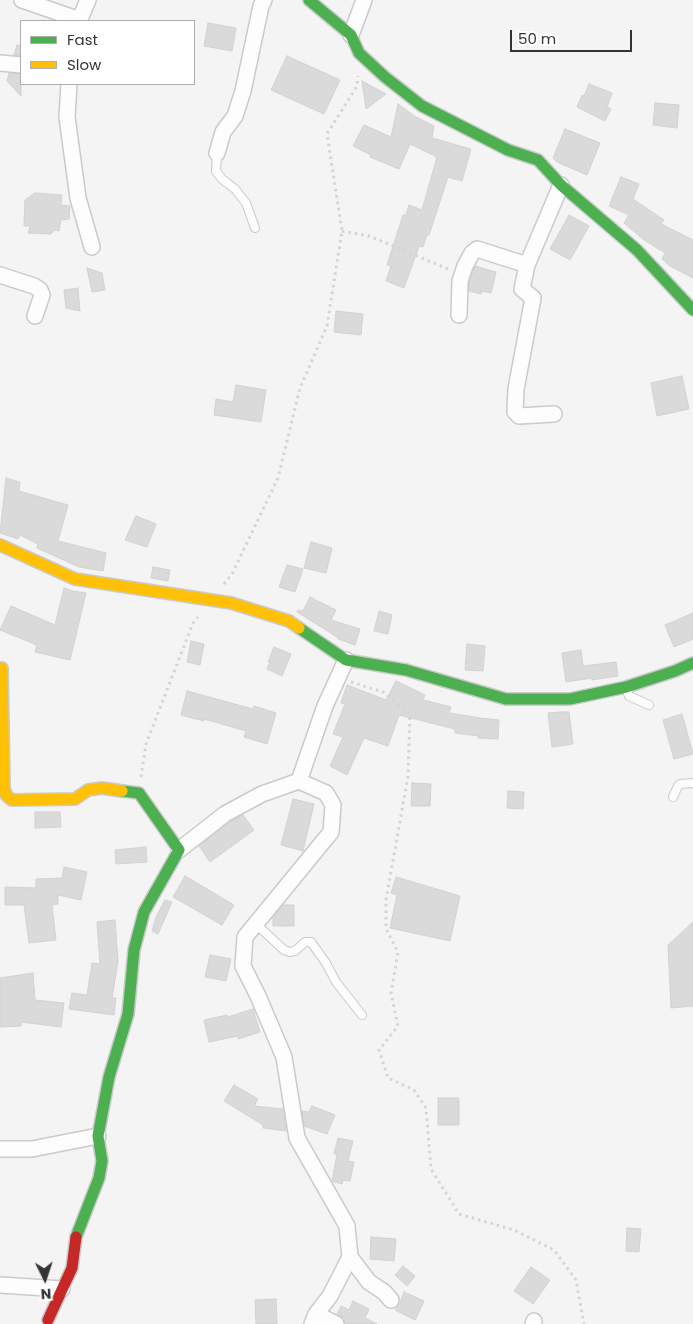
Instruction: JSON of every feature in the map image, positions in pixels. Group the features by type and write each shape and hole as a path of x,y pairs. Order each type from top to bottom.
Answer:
{"street":[{"path":"22,0 76,20"},
{"path":"79,20 88,0"},
{"path":"217,153 223,132 235,116 243,91 261,6 264,0"},
{"path":"310,0 351,35 359,53 385,77 422,106 508,150 538,160 561,185 637,250 693,310"},
{"path":"351,35 364,0"},
{"path":"0,63 20,65"},
{"path":"69,85 67,117 78,198 92,247"},
{"path":"554,414 519,416 515,412 516,389 533,298 522,289 527,265 561,185"},
{"path":"459,315 460,281 469,260 477,249 527,265"},
{"path":"0,275 34,286 40,290 42,295 35,316"},
{"path":"0,546 75,579 231,603 288,621 346,660 406,670 506,699 570,699 626,687 693,663"},
{"path":"299,781 325,706 346,660"},
{"path":"2,668 4,788 6,795 12,800 75,799 88,790 102,788 139,794 178,850"},
{"path":"48,1320 72,1268 76,1233 99,1178 102,1161 98,1136 109,1077 128,1014 134,950 144,912 178,850 225,814 262,794 299,781 326,793 333,804 331,832 245,937 243,966 284,1056 296,1138 347,1226 350,1257 369,1282 392,1300"},
{"path":"0,1149 32,1149 98,1136"},
{"path":"336,1324 314,1319 330,1296 350,1257"},
{"path":"0,1285 62,1289"}],"lane":[{"path":"217,153 216,172 235,188 246,203 255,228"},
{"path":"626,687 629,696 649,705"},
{"path":"673,797 680,784 693,783"},
{"path":"256,924 284,950 290,952 295,951 305,942 311,942 326,962 336,982 362,1015"}],"path":[{"path":"139,794 146,744 193,623 232,574 278,478 300,388 327,326 342,231 327,134 357,86 359,53"},
{"path":"342,231 369,236 462,275"},
{"path":"339,677 383,692 410,715 408,776 386,900 386,929 398,952 391,993 398,1026 379,1050 388,1078 414,1090 426,1108 431,1169 458,1214 514,1230 554,1250 576,1280 584,1324"}],"building":[{"path":"208,23 236,28 232,51 204,46"},
{"path":"17,45 20,46 20,56 14,55"},
{"path":"287,56 340,80 324,114 271,90"},
{"path":"9,73 20,74 21,96 7,81"},
{"path":"362,81 386,94 366,109"},
{"path":"589,84 612,93 607,107 611,109 605,121 577,107"},
{"path":"655,103 679,105 677,128 653,125"},
{"path":"398,104 416,117 434,126 432,138 471,149 462,181 448,177 429,235 427,235 423,247 419,246 404,288 386,281 391,266 387,265 403,215 406,215 409,205 422,210 437,157 410,144 399,169 370,157 371,155 353,146 364,125 391,137"},
{"path":"565,129 600,143 587,175 557,162 553,158"},
{"path":"621,177 639,184 633,199 664,220 661,224 693,240 693,278 670,266 662,259 665,253 644,240 624,223 629,215 609,206"},
{"path":"35,193 62,195 61,205 70,206 69,219 61,220 59,231 54,230 51,234 28,233 30,226 24,226 25,200"},
{"path":"569,215 589,226 570,260 550,249"},
{"path":"475,266 496,272 491,293 482,291 481,294 469,291 469,283"},
{"path":"87,268 102,273 105,290 92,292"},
{"path":"78,288 80,311 66,308 64,290"},
{"path":"336,311 363,314 361,335 334,332"},
{"path":"682,376 689,409 657,416 651,383"},
{"path":"236,385 266,390 261,422 214,415 216,399 233,402"},
{"path":"6,478 20,482 19,491 68,505 58,541 106,553 103,571 79,567 37,548 38,544 20,535 18,539 0,533"},
{"path":"136,516 156,524 147,547 125,540"},
{"path":"311,542 332,548 326,573 304,568"},
{"path":"287,565 303,569 295,592 279,587"},
{"path":"153,567 170,570 168,581 151,578"},
{"path":"64,588 86,593 70,660 35,652 37,645 0,630 11,606 55,625"},
{"path":"310,597 336,610 331,620 360,629 355,645 338,639 297,612 298,610 303,611"},
{"path":"379,611 392,615 388,634 374,631"},
{"path":"693,613 693,639 674,647 665,625"},
{"path":"191,641 204,644 200,665 187,662"},
{"path":"467,644 485,646 483,671 465,670"},
{"path":"274,647 291,654 282,676 267,669"},
{"path":"581,650 583,666 616,662 618,676 566,682 562,653"},
{"path":"396,681 425,695 423,700 451,707 449,713 499,720 498,739 478,738 479,736 455,733 455,729 399,715 388,746 364,738 347,775 330,766 343,737 333,734 345,704 341,703 347,685 386,700"},
{"path":"187,691 253,709 254,706 276,713 267,744 244,737 246,731 204,719 204,721 181,715"},
{"path":"569,712 573,744 552,747 548,713"},
{"path":"682,714 693,754 674,759 663,720"},
{"path":"412,783 431,784 430,806 411,806"},
{"path":"508,791 524,792 523,809 507,808"},
{"path":"293,799 314,804 303,851 281,845"},
{"path":"35,812 60,812 61,827 35,828"},
{"path":"243,815 254,830 210,862 199,846 230,822"},
{"path":"146,847 147,862 116,864 115,850"},
{"path":"64,867 87,872 81,900 58,895 58,904 52,905 56,940 29,943 24,905 5,905 5,887 36,888 36,879 62,878"},
{"path":"185,876 234,905 222,925 173,897"},
{"path":"396,877 460,896 450,941 390,928 397,895 391,893"},
{"path":"165,900 172,902 158,934 152,931 156,917"},
{"path":"283,905 294,905 294,926 273,926 273,917"},
{"path":"115,920 118,961 112,998 116,998 114,1015 69,1009 72,993 87,995 92,963 100,964 97,922"},
{"path":"693,922 693,1006 671,1008 668,945"},
{"path":"210,955 231,959 226,981 205,977"},
{"path":"33,973 35,1000 64,1003 61,1027 21,1022 21,1026 0,1027 0,978"},
{"path":"253,1009 260,1032 238,1039 238,1036 209,1042 204,1020 227,1015 228,1017"},
{"path":"234,1085 258,1099 254,1106 283,1109 286,1131 263,1128 263,1125 224,1101"},
{"path":"438,1098 459,1098 459,1125 438,1125"},
{"path":"312,1106 335,1115 327,1134 304,1126 302,1111 309,1112"},
{"path":"338,1138 353,1141 348,1161 354,1162 350,1181 343,1180 342,1184 332,1181 337,1154 334,1154"},
{"path":"627,1228 641,1229 639,1252 626,1251"},
{"path":"371,1237 396,1239 394,1261 370,1259"},
{"path":"403,1266 415,1276 407,1286 395,1275"},
{"path":"531,1267 550,1280 533,1304 514,1291"},
{"path":"404,1292 424,1301 415,1320 395,1310"},
{"path":"276,1299 277,1324 256,1324 255,1300"},
{"path":"353,1301 369,1309 365,1318 377,1324 345,1324 344,1318 337,1314 341,1306 349,1310"}],"traffic: fast":[{"path":"309,0 351,35 359,53 385,77 422,106 508,150 538,160 561,185 637,250 693,310"},
{"path":"299,628 346,660 406,670 506,699 570,699 626,687 693,663"},
{"path":"76,1237 99,1178 102,1161 98,1136 109,1077 128,1014 134,950 144,912 179,850 139,793 122,791"}],"traffic: slow":[{"path":"0,545 75,579 231,603 289,621 299,628"},
{"path":"2,668 4,787 6,795 12,800 75,799 88,790 102,788 122,791"}],"traffic: jam":[{"path":"48,1320 72,1268 76,1237"}]}
